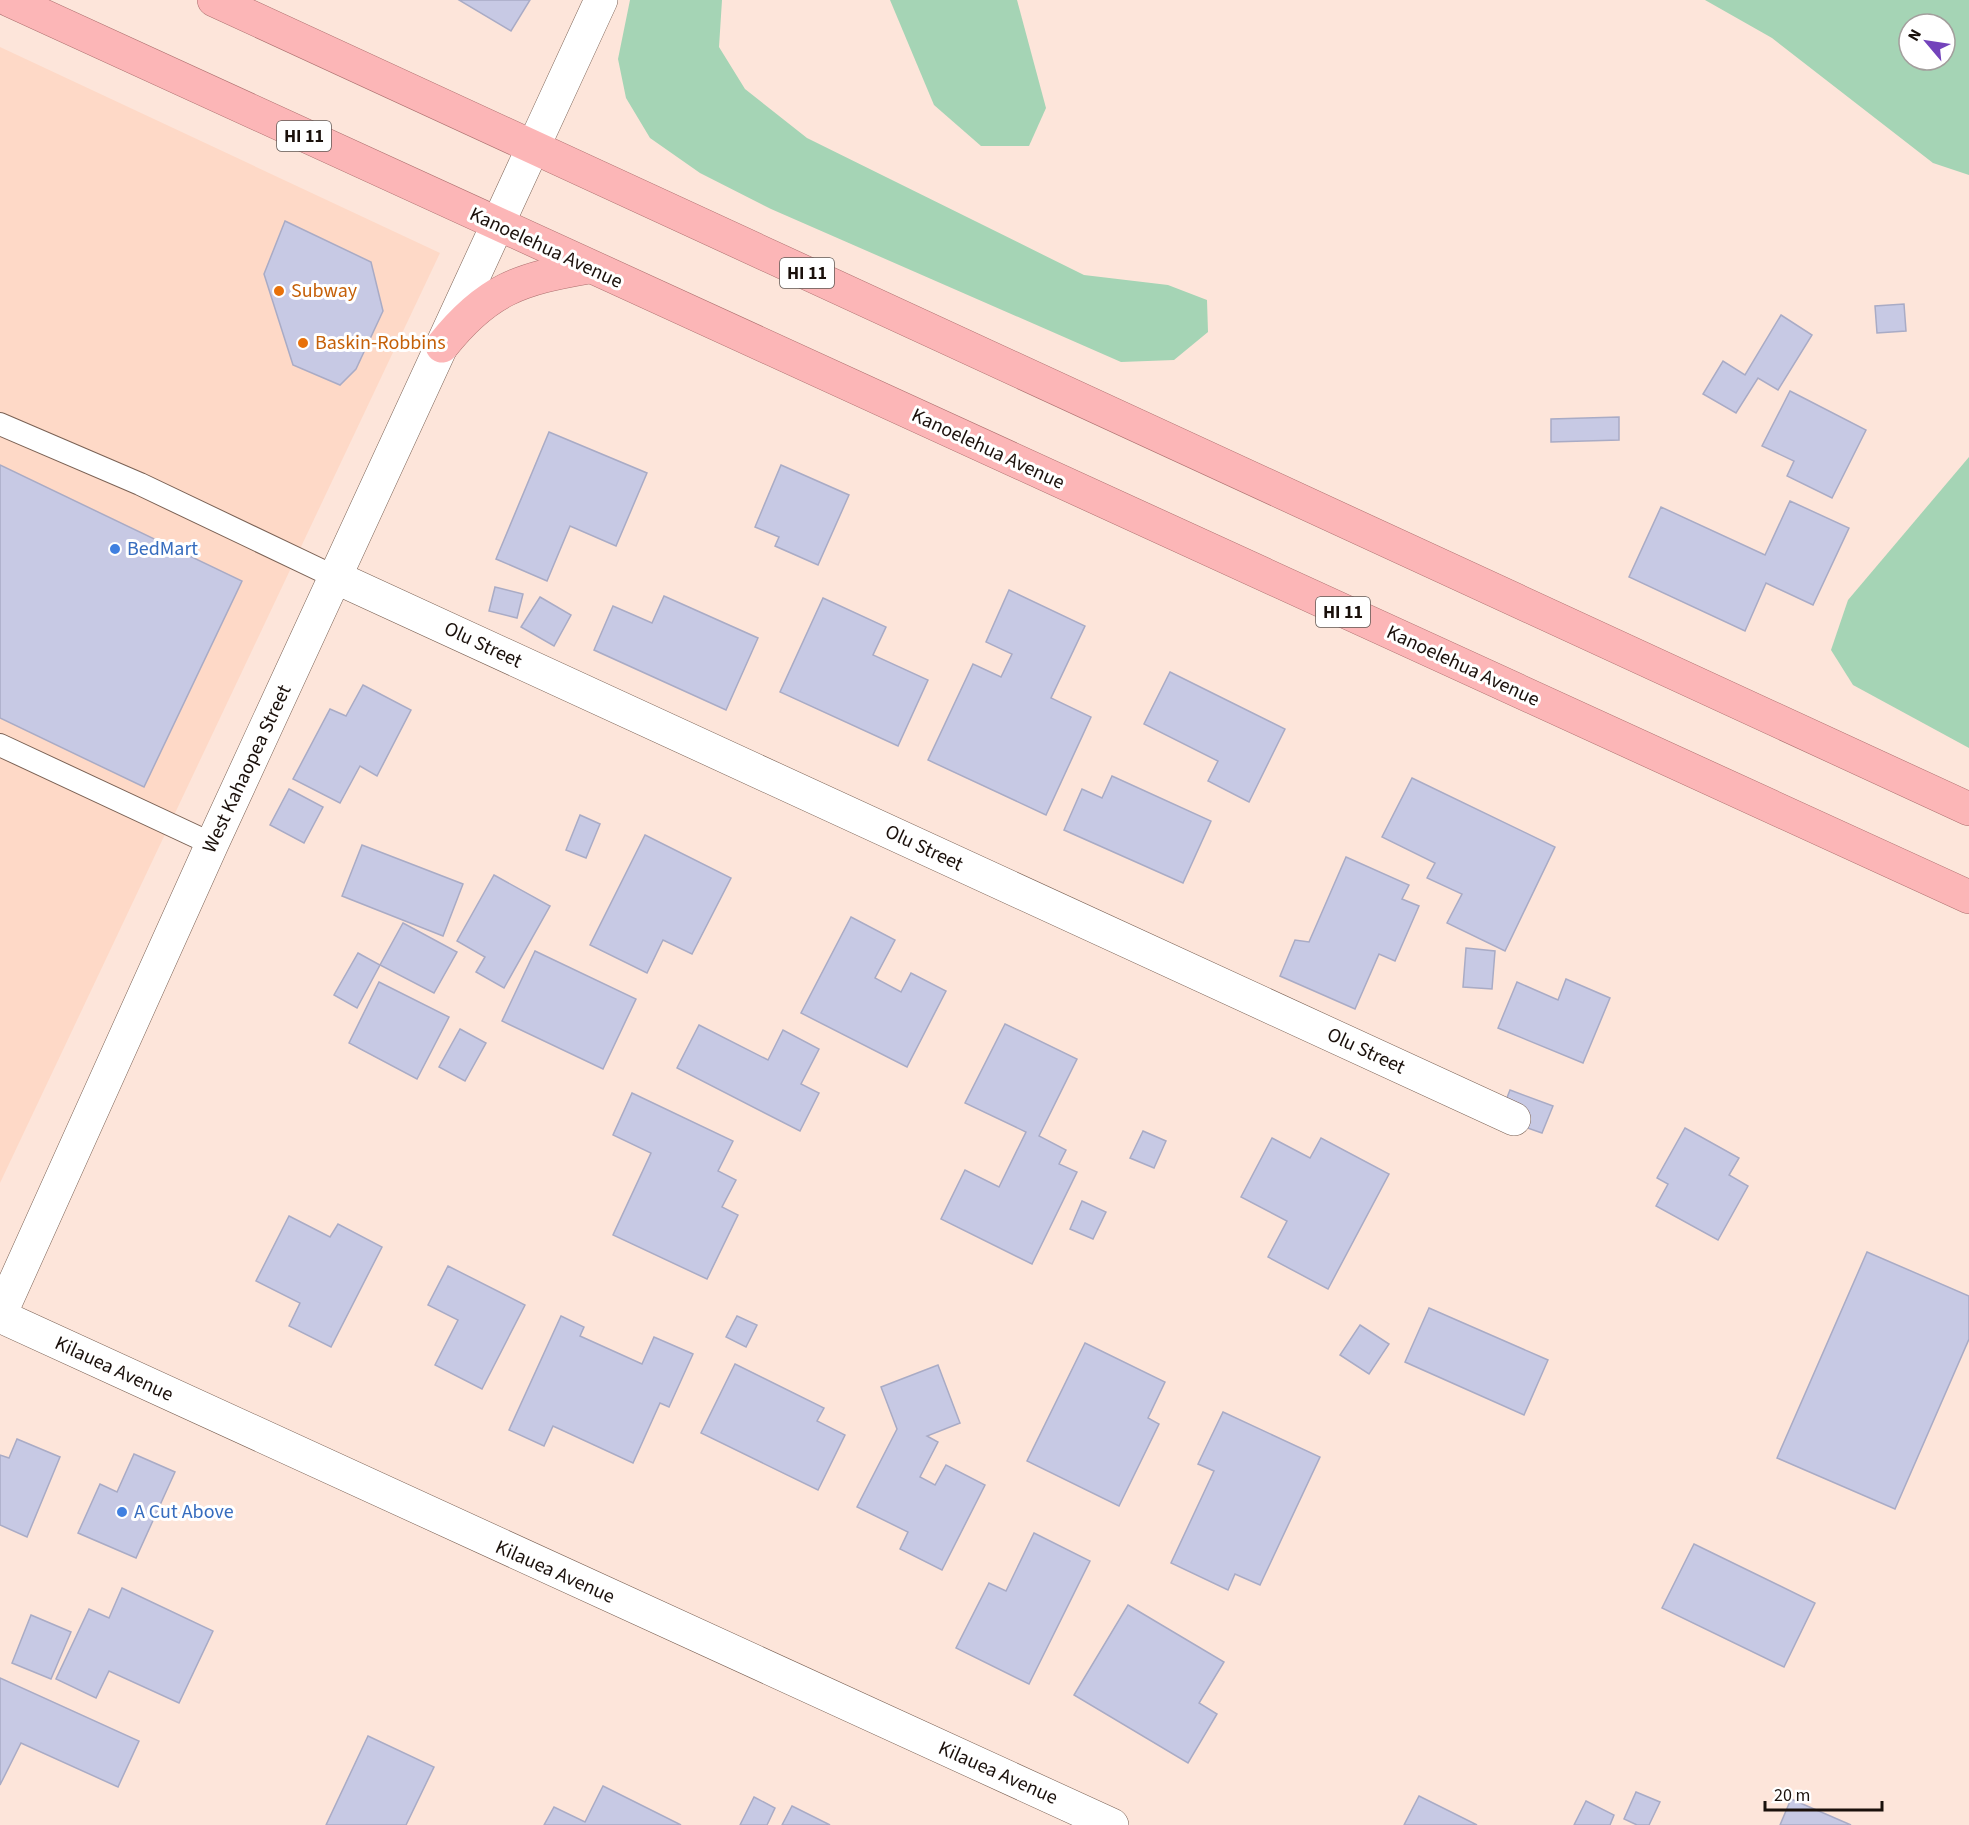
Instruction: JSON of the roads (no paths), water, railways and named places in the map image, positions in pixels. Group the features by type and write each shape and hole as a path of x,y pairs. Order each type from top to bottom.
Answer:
{"highway":[{"name":"Kanoelehua Avenue","path":"9,0 496,225 1969,897"},
{"name":"HI 11","path":"214,0 1969,809"},
{"path":"442,346 474,310 501,292 533,279 589,267"}],"street":[{"name":"West Kahaopea Street","path":"0,1316 212,844 601,0"},
{"name":"Olu Street","path":"335,577 1514,1119"},
{"name":"Kilauea Avenue","path":"0,1316 1112,1825"}],"lane":[{"path":"0,424 140,484 335,577"},
{"path":"0,745 212,844"}],"place":[{"name":"Subway","path":"279,291"},
{"name":"Baskin-Robbins","path":"303,343"},
{"name":"BedMart","path":"115,549"},
{"name":"A Cut Above","path":"122,1512"}]}
